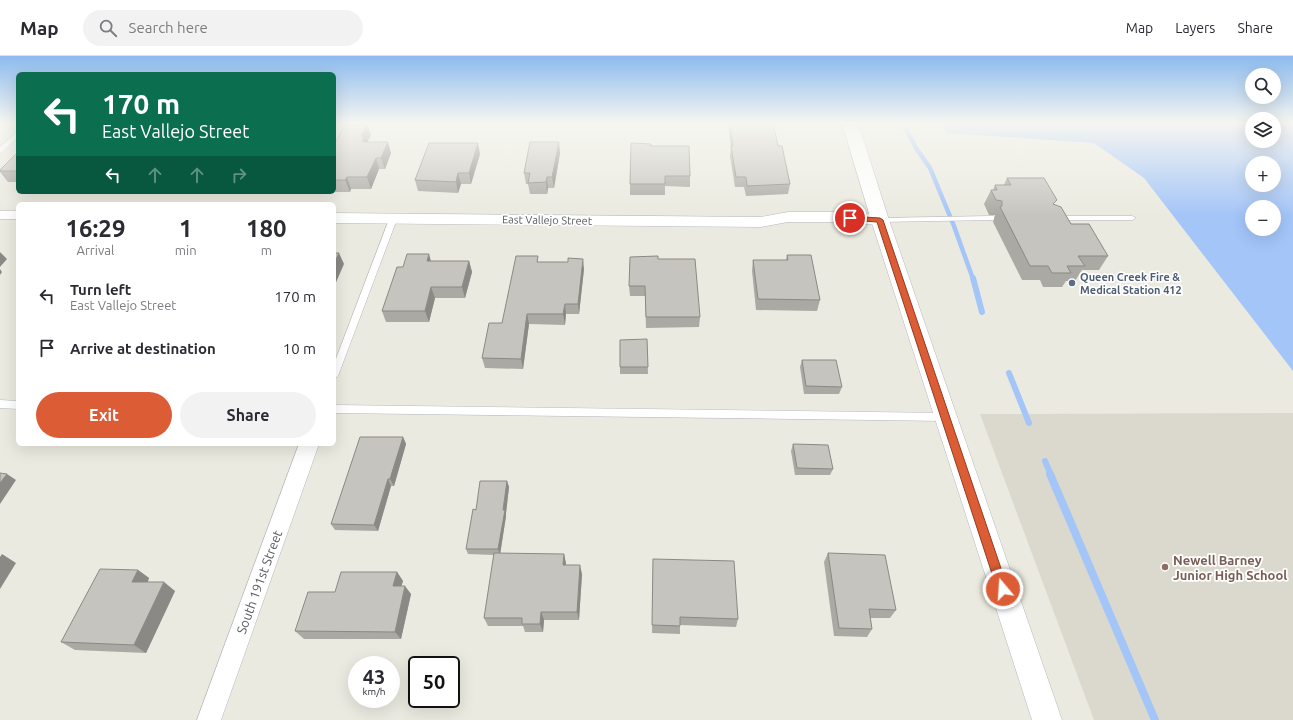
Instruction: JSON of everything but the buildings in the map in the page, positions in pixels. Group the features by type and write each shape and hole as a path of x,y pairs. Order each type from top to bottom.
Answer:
{"main road":[{"path":"860,154 880,220 1047,720"}],"street":[{"path":"0,215 16,215"},
{"name":"East Vallejo Street","path":"336,218 761,222 792,230 845,230 880,220"},
{"name":"South 191st Street","path":"209,720 308,446"}],"lane":[{"path":"880,220 991,218"},
{"path":"1051,218 1132,218"},
{"path":"336,371 393,219"},
{"path":"0,404 16,405"},
{"path":"336,409 946,417"}],"shaded area":[{"name":"Newell Barney Junior High School","path":"1293,413 1293,720 1094,720 980,414"}],"water":[{"path":"1110,154 1293,154 1293,371 1144,178"}],"waterway":[{"path":"920,154 930,168 954,226 973,279"},
{"path":"973,278 982,312"},
{"path":"1009,373 1029,423"},
{"path":"1045,461 1051,475"},
{"path":"1050,474 1155,720"}],"place":[{"name":"Queen Creek Fire & Medical Station 412","path":"1072,283"},
{"name":"Newell Barney Junior High School","path":"1165,567"}],"route":[{"path":"850,218 880,220 1003,589"}]}
